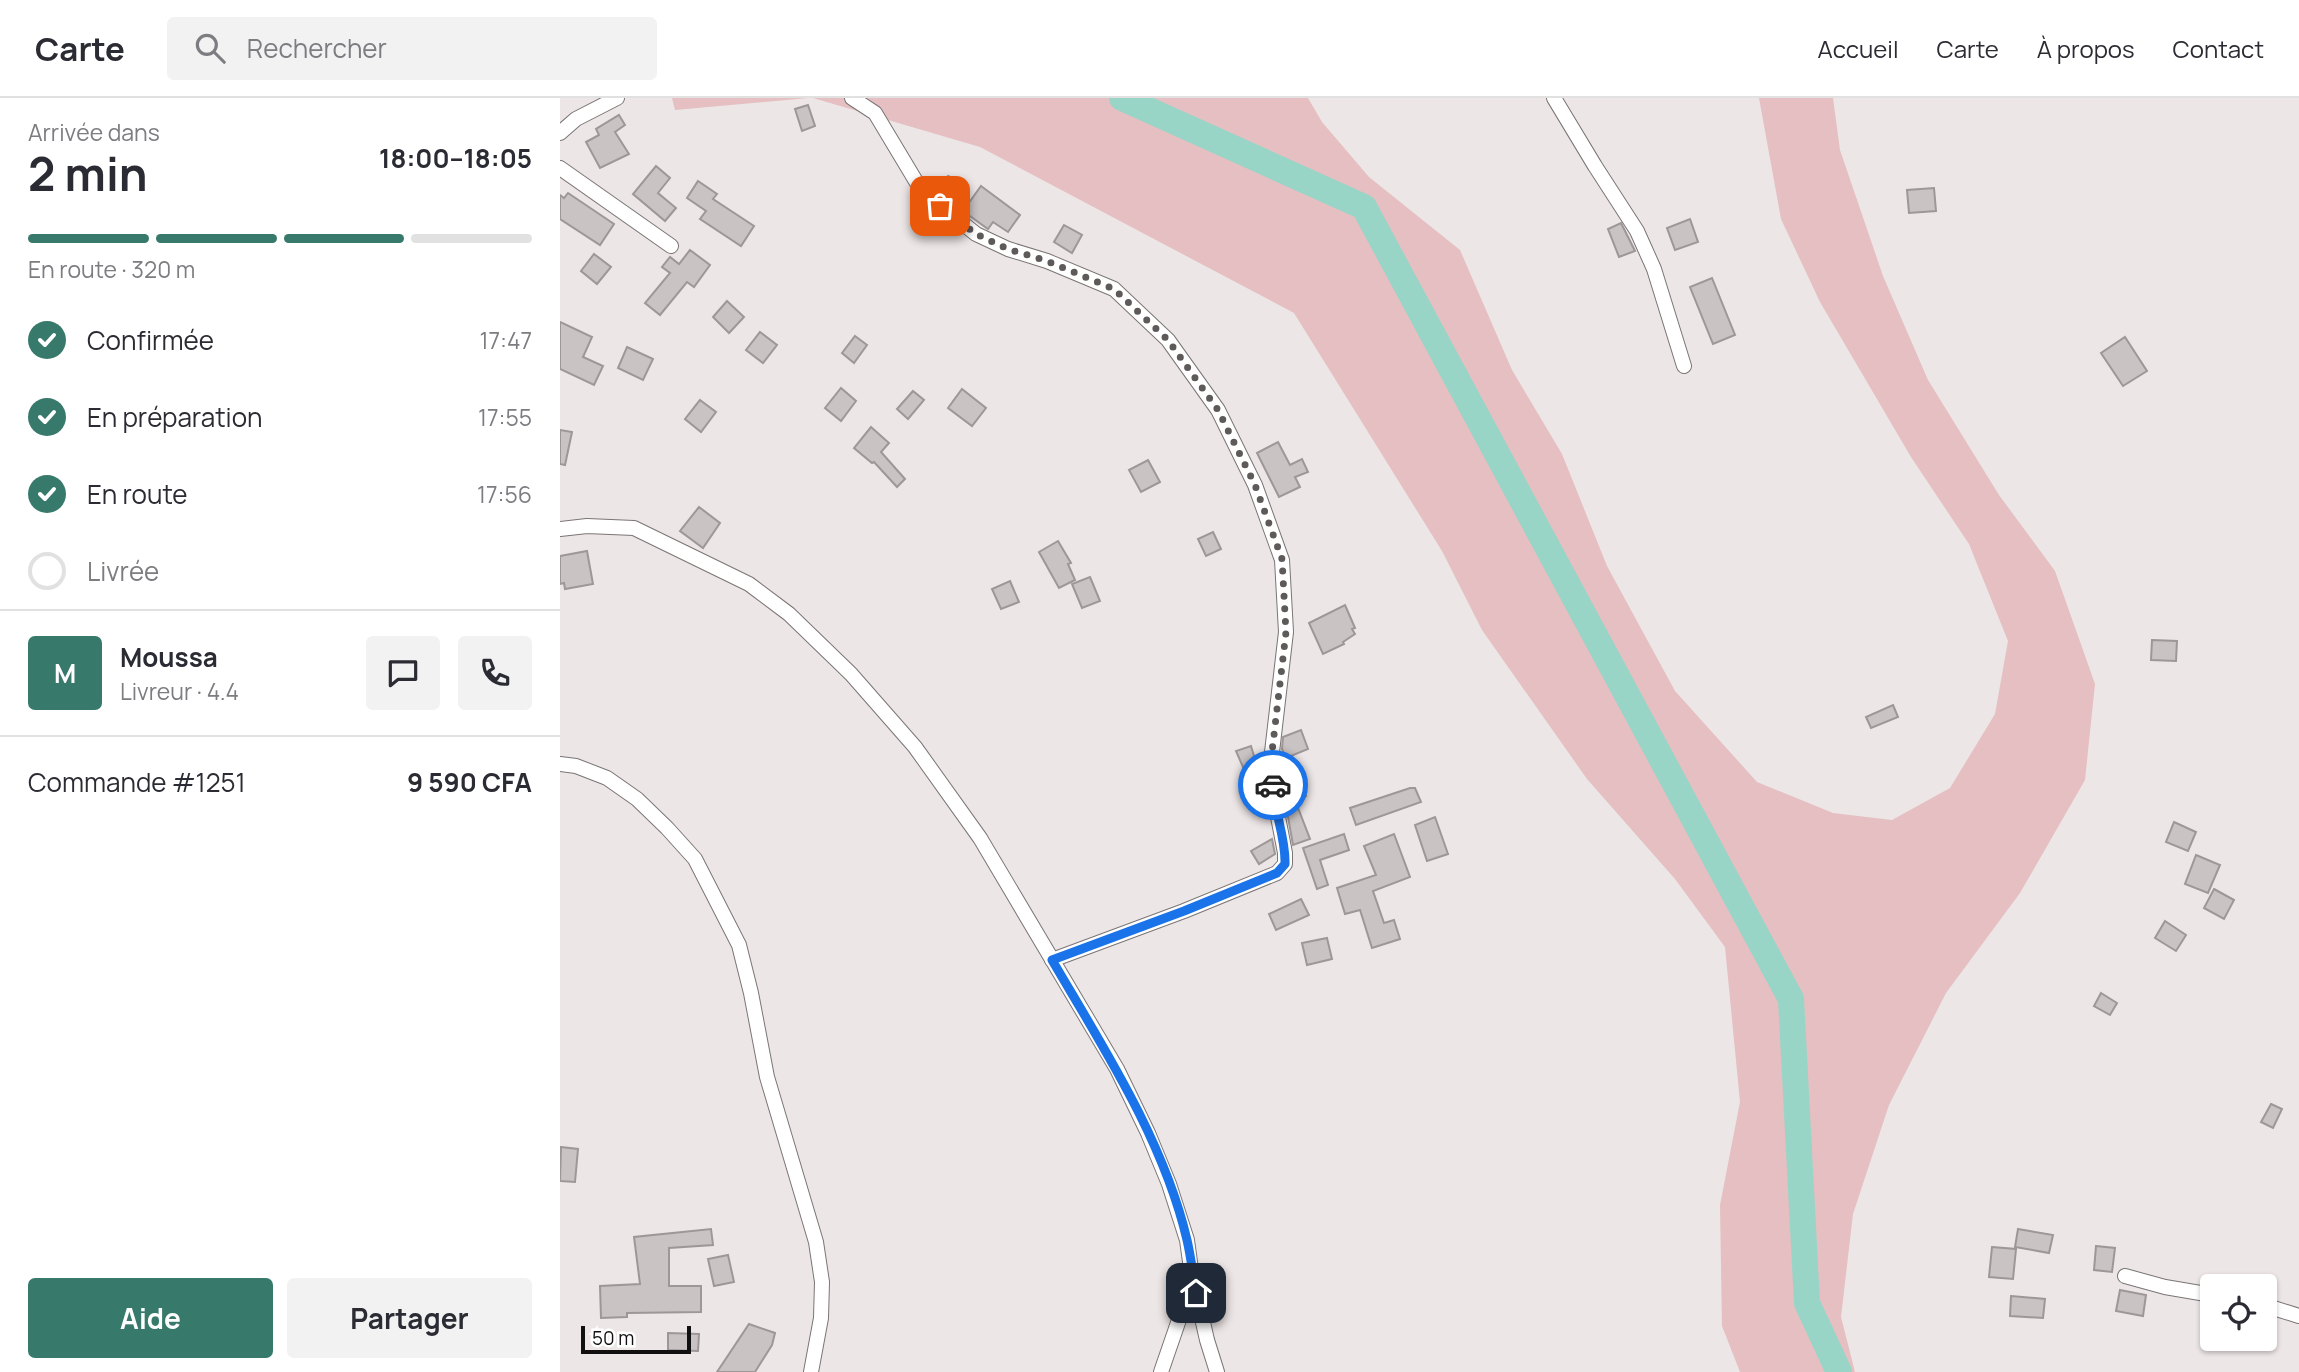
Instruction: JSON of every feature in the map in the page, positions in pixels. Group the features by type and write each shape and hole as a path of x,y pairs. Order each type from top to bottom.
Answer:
{"street":[{"path":"560,133 576,119 617,98"},
{"path":"852,98 875,113 917,183 940,206 976,234 1114,289 1168,340 1218,410 1255,485 1282,559 1286,632 1272,752 1276,817 1285,864 1277,873 1052,960"},
{"path":"1554,98 1637,231 1654,269 1684,366"},
{"path":"560,168 671,246"},
{"path":"560,529 587,526 634,528 749,584 789,614 852,674 915,747 980,838 1117,1069 1148,1133 1169,1184 1187,1240 1191,1269 1217,1372"},
{"path":"560,764 576,766 607,778 637,799 667,828 695,859 739,945 767,1077 816,1242 822,1282 821,1318 811,1372"},
{"path":"1161,1372 1182,1311 1191,1269"},
{"path":"2125,1276 2200,1293"},
{"path":"2277,1309 2299,1316"}],"shaded area":[{"path":"672,98 808,98 675,110"},
{"path":"813,98 1308,98 1322,122 1369,177 1460,250 1512,370 1562,454 1607,566 1675,691 1757,782 1833,813 1892,820 1950,788 1995,714 2008,641 1969,544 1911,457 1820,302 1781,219 1759,98 1833,98 1840,150 1883,276 1928,380 1999,495 2055,571 2095,684 2085,780 2020,893 1946,993 1889,1105 1853,1214 1841,1317 1855,1372 1740,1372 1722,1326 1720,1205 1740,1102 1725,947 1675,879 1587,779 1482,630 1442,551 1294,313 980,147"}],"building":[{"path":"808,105 815,126 802,131 795,109"},
{"path":"619,115 625,125 615,132 629,154 600,168 586,142 599,135 596,129"},
{"path":"656,166 670,178 658,193 676,208 665,221 633,194"},
{"path":"948,176 960,181 951,202 941,193"},
{"path":"698,181 717,194 713,199 754,226 741,246 700,219 706,211 687,198"},
{"path":"981,186 1020,215 1008,232 993,222 988,229 963,211"},
{"path":"1934,188 1936,211 1909,213 1907,190"},
{"path":"568,193 614,224 600,245 560,219 560,195 564,198"},
{"path":"1690,219 1698,242 1675,250 1667,228"},
{"path":"1621,223 1635,251 1619,257 1608,229"},
{"path":"1064,225 1082,235 1072,253 1054,242"},
{"path":"690,250 710,265 694,287 687,282 660,315 645,303 670,273 662,267 670,257 679,264"},
{"path":"594,254 611,267 597,284 581,271"},
{"path":"1712,278 1735,335 1713,344 1690,287"},
{"path":"727,301 744,317 729,333 713,317"},
{"path":"560,322 592,337 583,357 603,366 594,385 560,369"},
{"path":"760,332 777,345 763,363 746,350"},
{"path":"855,336 867,345 854,363 842,353"},
{"path":"2125,337 2147,371 2123,386 2101,353"},
{"path":"627,347 653,359 643,380 618,368"},
{"path":"841,388 856,401 841,421 825,408"},
{"path":"962,389 986,408 972,426 948,408"},
{"path":"913,391 924,400 908,419 897,409"},
{"path":"700,400 716,412 701,432 685,419"},
{"path":"871,427 889,443 881,452 905,479 897,487 874,462 854,448"},
{"path":"560,430 572,432 565,465 560,464"},
{"path":"1278,442 1290,465 1302,459 1308,472 1295,477 1300,487 1279,497 1257,453"},
{"path":"1148,460 1160,482 1141,492 1129,470"},
{"path":"699,507 720,523 703,548 680,531"},
{"path":"1213,532 1221,549 1206,556 1198,539"},
{"path":"1058,541 1071,563 1068,564 1075,580 1059,588 1039,552"},
{"path":"587,551 593,584 565,589 564,583 560,584 560,556"},
{"path":"1090,577 1100,601 1082,608 1072,584"},
{"path":"1010,581 1019,602 1001,609 992,589"},
{"path":"1345,605 1355,634 1343,642 1344,644 1323,654 1309,623"},
{"path":"2152,640 2177,641 2176,661 2151,660"},
{"path":"1893,705 1898,717 1871,728 1866,717"},
{"path":"1301,730 1308,749 1286,758 1282,749 1283,737"},
{"path":"1251,746 1258,769 1246,774 1236,751"},
{"path":"1299,777 1306,796 1295,800 1310,839 1293,845 1282,783"},
{"path":"1415,788 1421,802 1356,825 1350,808"},
{"path":"1435,817 1448,854 1427,861 1415,825"},
{"path":"2174,822 2196,832 2188,851 2166,842"},
{"path":"1344,834 1349,850 1320,860 1328,885 1317,889 1303,848"},
{"path":"1394,834 1410,877 1373,891 1384,923 1394,920 1400,939 1372,948 1360,910 1345,914 1337,888 1376,875 1364,846"},
{"path":"1272,839 1275,854 1259,864 1251,851"},
{"path":"2196,855 2220,865 2208,893 2185,884"},
{"path":"2214,889 2234,900 2224,919 2204,908"},
{"path":"1301,899 1309,915 1276,930 1269,914"},
{"path":"2165,921 2186,935 2176,951 2155,938"},
{"path":"1327,938 1332,959 1307,965 1302,943"},
{"path":"2101,993 2117,1003 2110,1015 2094,1006"},
{"path":"2271,1104 2282,1109 2273,1128 2261,1122"},
{"path":"561,1147 578,1149 575,1182 560,1181"},
{"path":"711,1229 713,1245 669,1248 669,1286 701,1286 701,1312 627,1313 627,1317 601,1318 600,1286 640,1284 634,1237"},
{"path":"2018,1229 2053,1235 2049,1253 2015,1247"},
{"path":"2096,1246 2115,1248 2112,1272 2094,1270"},
{"path":"1992,1247 2016,1249 2013,1279 1989,1277"},
{"path":"728,1255 734,1282 714,1286 708,1259"},
{"path":"2120,1290 2146,1295 2143,1316 2116,1311"},
{"path":"2011,1296 2045,1299 2043,1318 2010,1316"},
{"path":"749,1324 775,1333 772,1345 755,1372 717,1372"},
{"path":"668,1333 699,1334 698,1351 668,1350"}],"waterway":[{"path":"1122,98 1364,207 1791,999 1807,1303 1839,1372"}],"way so far":[{"path":"940,206 976,234 1114,289 1168,340 1218,410 1255,485 1282,559 1286,632 1272,752 1273,785"}],"route":[{"path":"1196,1293 1187,1240 1169,1184 1148,1133 1117,1069 1052,960 1277,873 1285,864 1285,853 1276,817 1273,785"}]}
